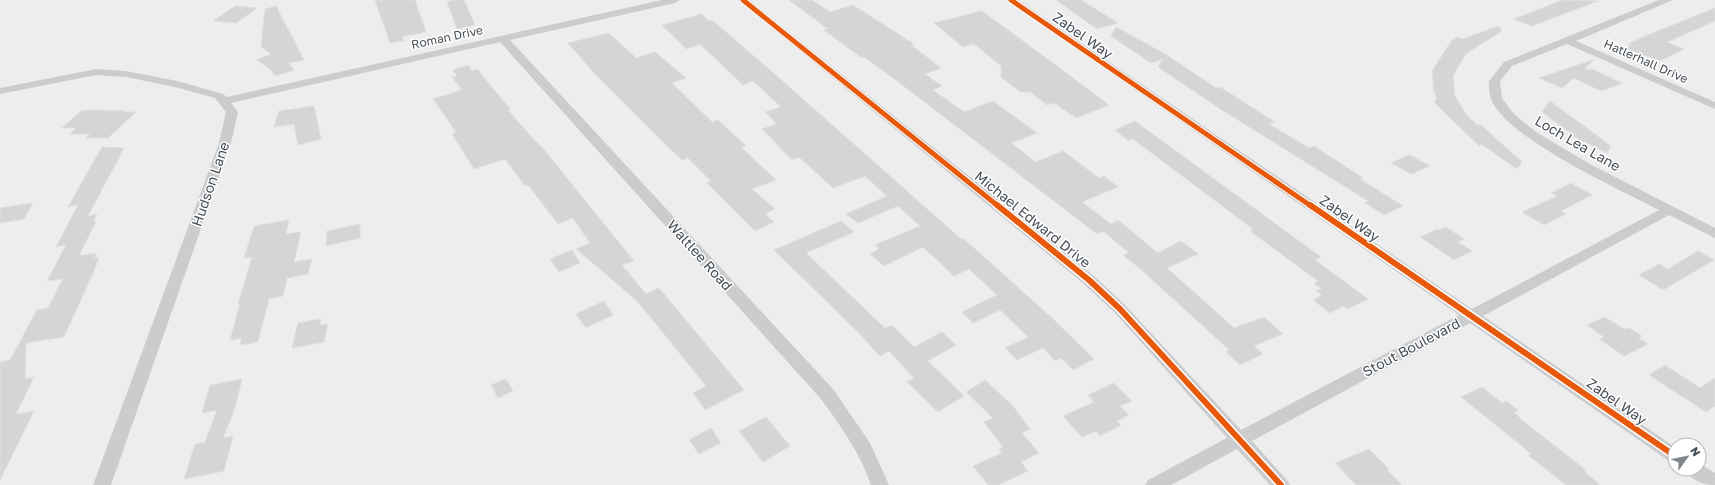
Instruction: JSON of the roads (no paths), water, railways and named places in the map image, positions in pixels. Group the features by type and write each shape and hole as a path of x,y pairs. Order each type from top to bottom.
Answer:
{"street":[{"name":"Roman Drive","path":"224,101 675,0"},
{"name":"Michael Edward Drive","path":"743,0 1089,280 1120,308 1241,439 1281,485"},
{"name":"Zabel Way","path":"1011,0 1667,450"},
{"name":"Loch Lea Lane","path":"1668,0 1515,60 1498,73 1494,83 1494,90 1500,105 1513,120 1542,142 1715,234"},
{"name":"Waltlee Road","path":"502,38 827,394 866,450 880,485"},
{"name":"Hatlerhall Drive","path":"1566,40 1715,106"},
{"path":"0,91 83,74 108,72 177,84 219,96 224,101"},
{"name":"Hudson Lane","path":"102,485 225,143 232,120 232,112 224,101"},
{"name":"Stout Boulevard","path":"1154,485 1669,210"},
{"path":"1706,477 1715,483"}]}
